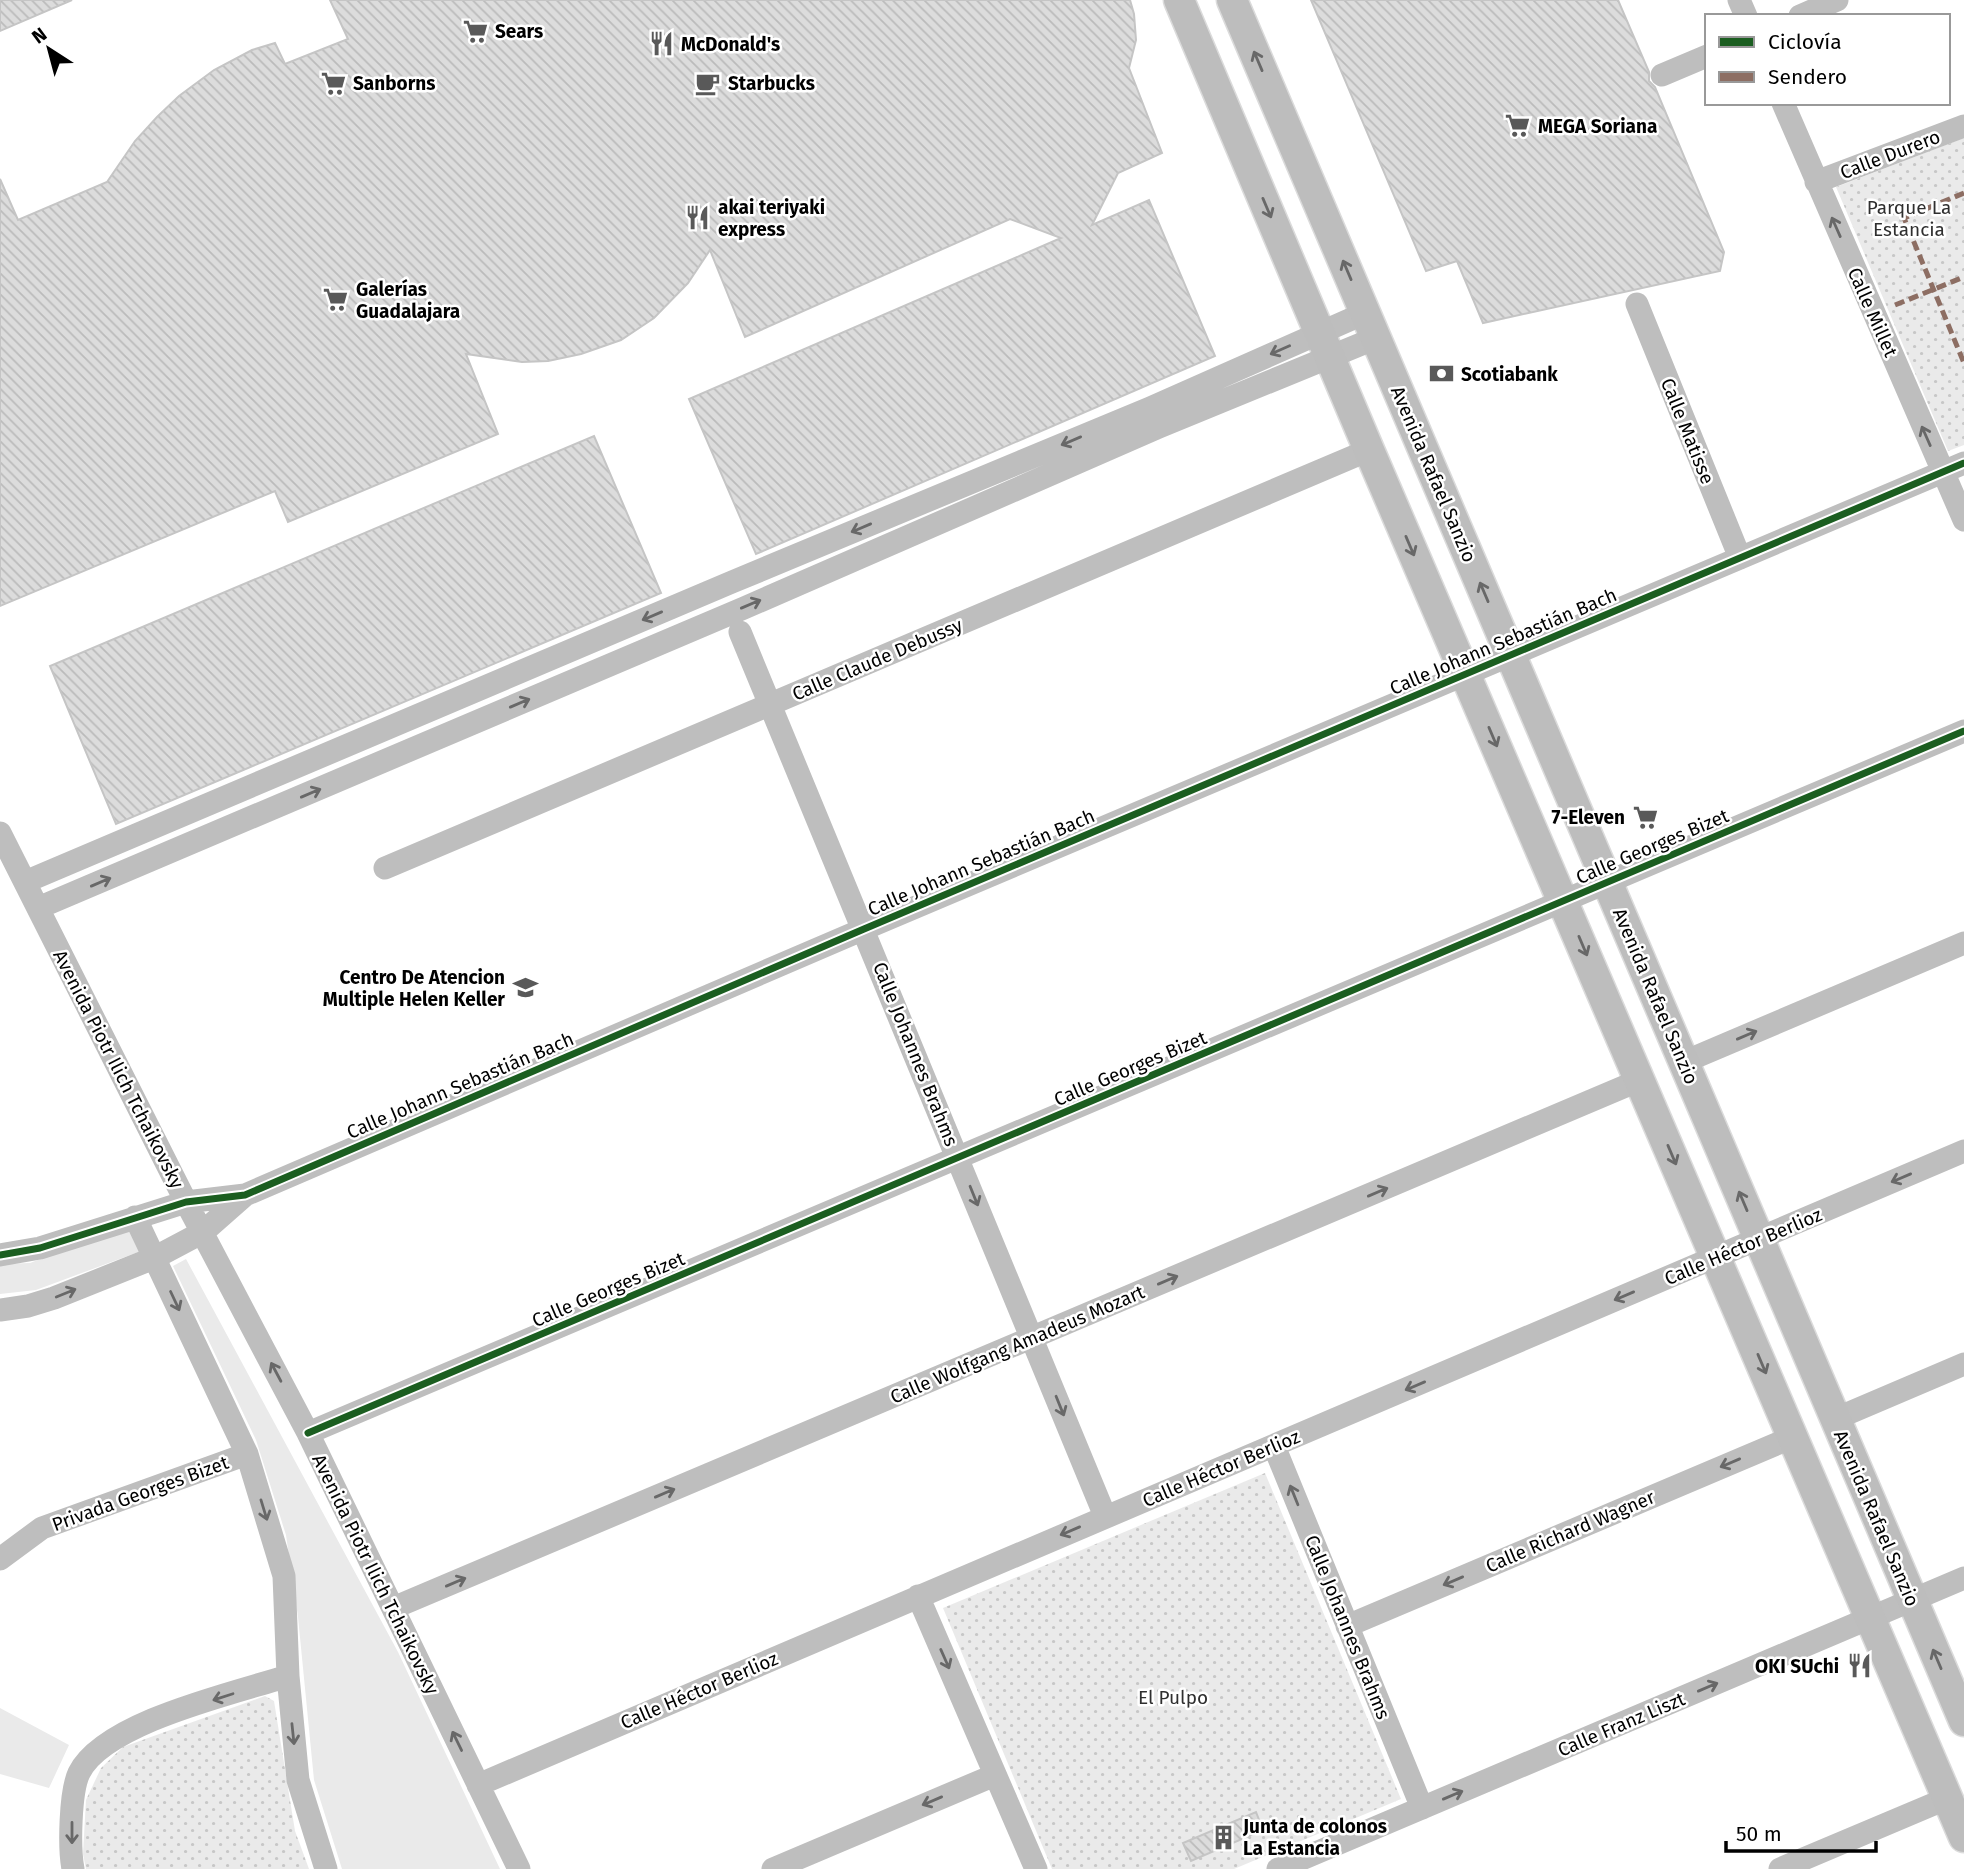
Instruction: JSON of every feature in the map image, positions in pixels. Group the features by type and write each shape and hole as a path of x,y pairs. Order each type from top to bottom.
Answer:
{"main road":[{"path":"1179,0 1368,450 1964,1837"},
{"name":"Avenida Rafael Sanzio","path":"1232,0 1964,1721"}],"street":[{"path":"1805,14 1837,0"},
{"path":"1662,75 1705,57"},
{"name":"Calle Millet","path":"1784,105 1964,520"},
{"name":"Calle Durero","path":"1816,183 1964,126"},
{"name":"Calle Matisse","path":"1637,303 1740,558"},
{"path":"38,908 1207,408 1325,346 1371,326"},
{"path":"25,882 1199,386 1325,346"},
{"path":"1199,386 1207,408"},
{"name":"Calle Claude Debussy","path":"385,868 1368,450"},
{"name":"Calle Johann Sebastián Bach","path":"0,1255 40,1248 186,1202 245,1195 864,929 1964,463"},
{"name":"Calle Johannes Brahms","path":"740,632 1105,1516"},
{"name":"Calle Georges Bizet","path":"308,1433 1964,731"},
{"name":"Avenida Piotr Ilich Tchaikovsky","path":"0,833 186,1202 308,1433 519,1869"},
{"path":"1684,1062 1964,943"},
{"name":"Calle Wolfgang Amadeus Mozart","path":"393,1608 1640,1080"},
{"name":"Calle Héctor Berlioz","path":"478,1785 1964,1151"},
{"name":"Calle Johann Sebastián Bach","path":"0,1310 28,1306 54,1298 154,1258 203,1232 245,1195"},
{"path":"135,1217 247,1454 284,1576 288,1676 298,1780 326,1869"},
{"path":"1835,1419 1964,1364"},
{"name":"Calle Richard Wagner","path":"1347,1626 1793,1437"},
{"name":"Calle Johannes Brahms","path":"1274,1446 1422,1808"},
{"name":"Privada Georges Bizet","path":"0,1559 42,1528 247,1454"},
{"name":"Calle Franz Liszt","path":"1278,1869 1964,1578"},
{"path":"918,1596 1036,1869"},
{"path":"73,1869 72,1810 76,1781 95,1751 125,1731 158,1717 288,1676"},
{"path":"773,1869 995,1775"},
{"path":"1780,1869 1948,1798"}],"green space":[{"name":"Parque La Estancia","path":"1964,138 1964,445 1948,451 1836,187"},
{"path":"128,1226 141,1251 36,1290 0,1294 0,1264 30,1263"},
{"path":"186,1259 398,1652 500,1869 342,1869 314,1780 298,1617 286,1535 256,1440 173,1266"},
{"name":"El Pulpo","path":"1265,1473 1401,1799 1234,1869 1052,1869 943,1608"},
{"path":"265,1696 274,1701 295,1831 309,1869 86,1869 83,1854 86,1800 101,1768 123,1747"},
{"path":"0,1708 69,1745 49,1788 0,1774"}],"building":[{"path":"0,0 72,0 0,31"},
{"name":"Galerías Guadalajara","path":"330,0 1130,0 1136,40 1129,68 1162,153 1118,173 1092,225 1149,200 1215,356 756,554 689,399 1061,238 1010,219 745,337 710,250 688,283 654,318 621,340 581,354 548,361 522,362 466,354 498,434 288,522 275,491 0,606 0,179 18,220 107,182 135,141 157,117 179,96 214,70 252,50 275,43 285,64 348,39"},
{"name":"MEGA Soriana","path":"1311,0 1618,0 1649,72 1649,81 1655,87 1724,252 1720,271 1483,323 1457,261 1426,271"},
{"path":"594,436 661,593 116,824 50,666"},
{"name":"Junta de colonos La Estancia","path":"1256,1812 1263,1830 1191,1861 1183,1843"}],"marked path":[{"path":"1964,193 1904,218 1964,363"},
{"path":"1895,305 1964,277"}],"cycle path":[{"path":"0,1255 40,1248 186,1202 245,1195 864,929 1964,463"},
{"path":"308,1433 1964,731"}],"place":[{"name":"Sears","path":"475,31"},
{"name":"McDonald's","path":"661,44"},
{"name":"Sanborns","path":"333,83"},
{"name":"Starbucks","path":"708,83"},
{"name":"MEGA Soriana","path":"1518,126"},
{"name":"akai teriyaki express","path":"698,218"},
{"name":"Galerías Guadalajara","path":"336,300"},
{"name":"Scotiabank","path":"1441,374"},
{"name":"7-Eleven","path":"1645,817"},
{"name":"Centro De Atencion Multiple Helen Keller","path":"525,988"},
{"name":"OKI SUchi","path":"1859,1666"},
{"name":"Junta de colonos La Estancia","path":"1223,1837"}]}
